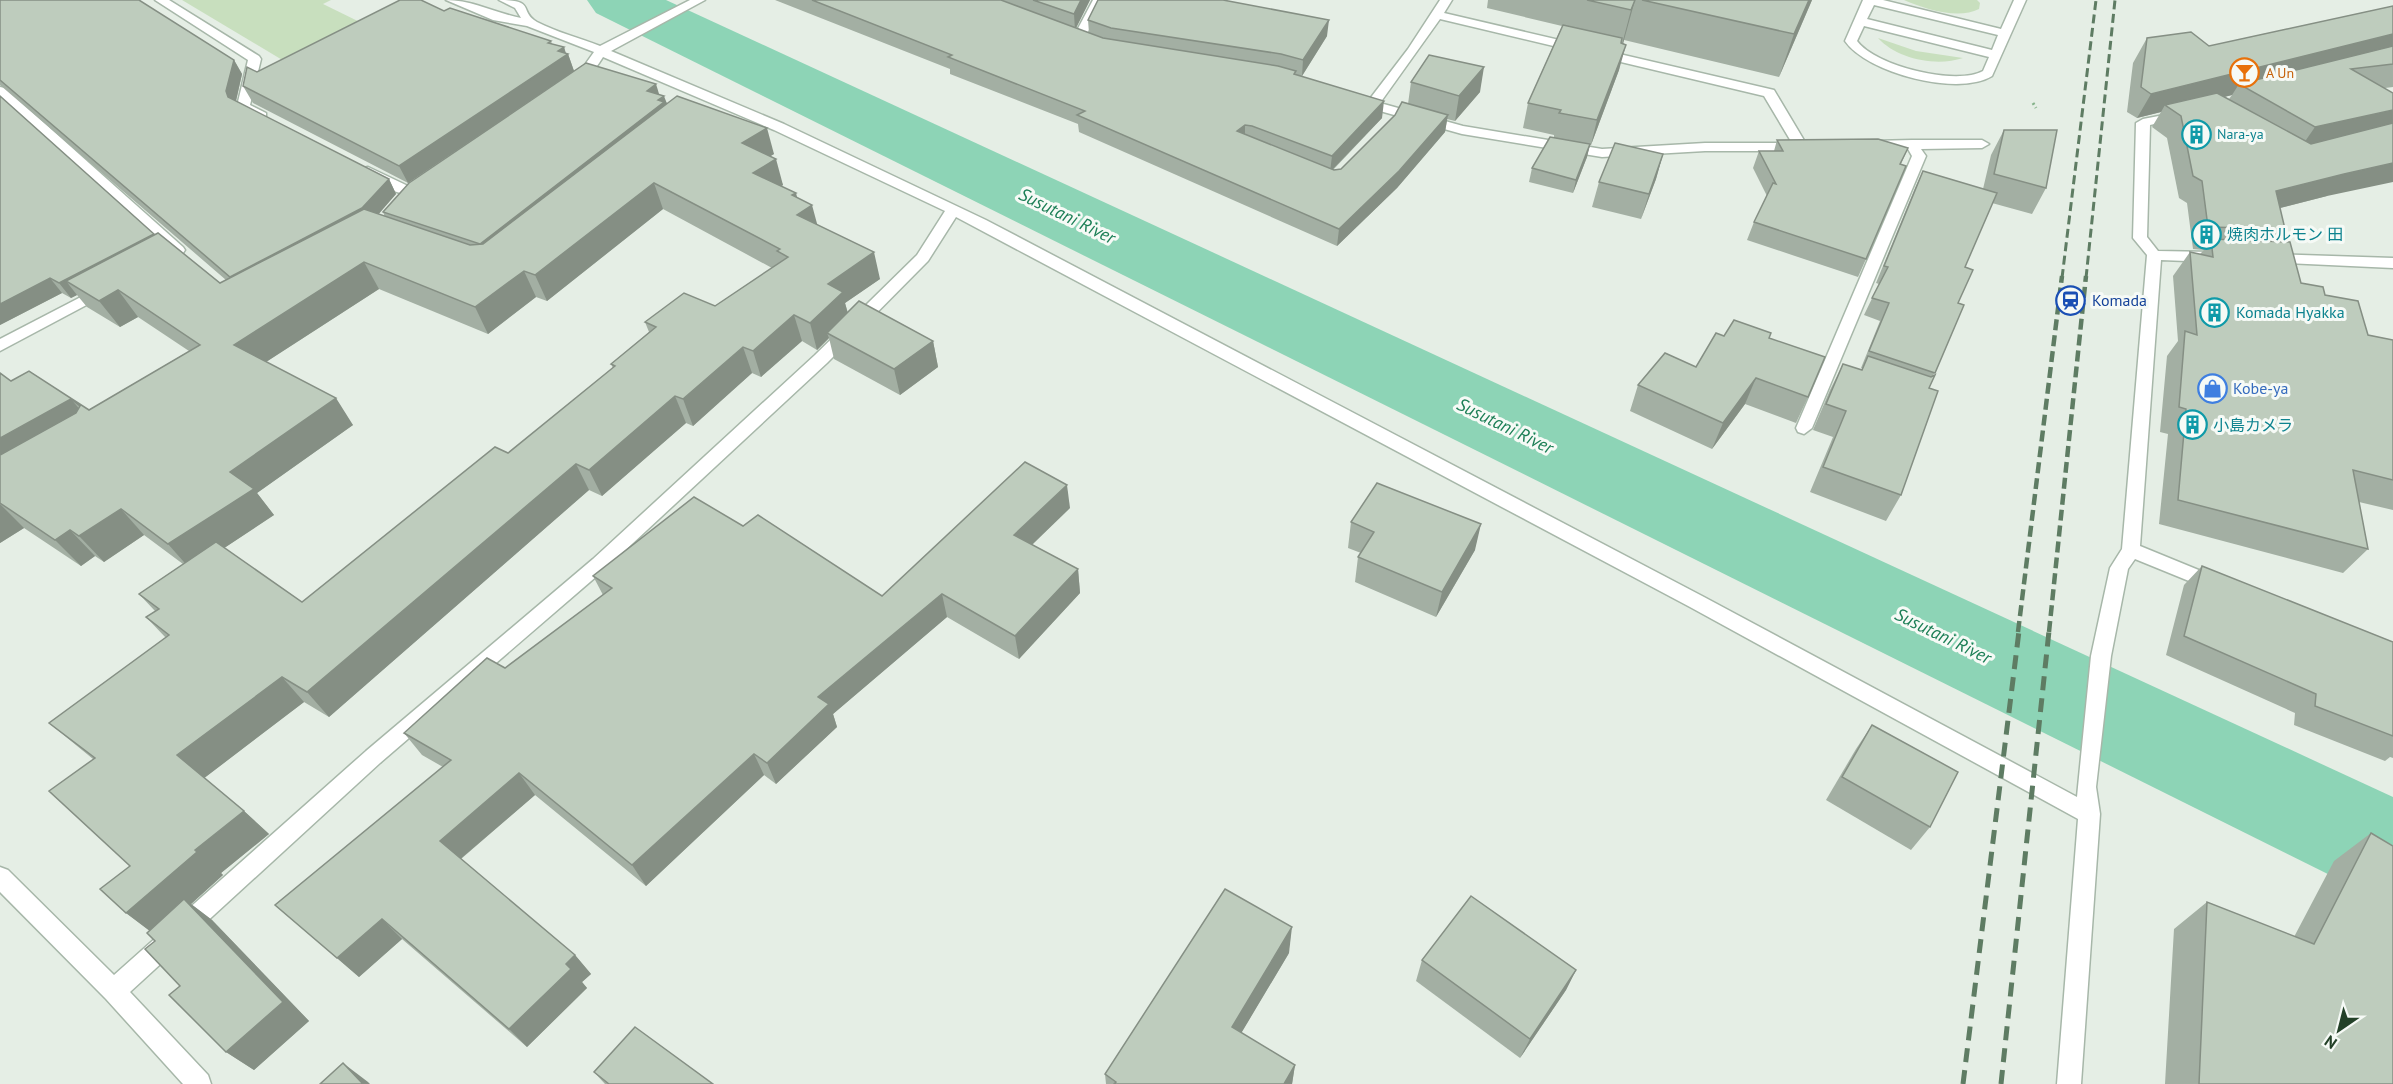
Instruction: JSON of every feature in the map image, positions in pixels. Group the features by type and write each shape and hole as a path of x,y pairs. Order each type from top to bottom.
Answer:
{"street":[{"path":"161,0 255,59 243,106 274,122"},
{"path":"452,0 497,17 530,23 601,51 699,100 779,127 953,210 1696,602 2089,814"},
{"path":"505,0 520,6 530,23"},
{"path":"561,89 589,69 601,51 699,0"},
{"path":"1078,38 1099,0"},
{"path":"1372,105 1446,0"},
{"path":"2007,34 1870,0 1851,41 1859,52 1878,62 1959,81 1979,79 1988,73 2007,34 2020,0"},
{"path":"1352,98 1462,130 1602,153 1705,147 1806,147 1769,93 1437,15"},
{"path":"1859,21 1997,55"},
{"path":"1,94 177,254"},
{"path":"1386,127 1396,110"},
{"path":"2069,1084 2089,814 2086,787 2101,656 2119,568 2131,550 2154,255 2140,238 2143,123 2195,110"},
{"path":"1804,428 1836,367 1919,156 1912,144"},
{"path":"1856,146 1982,144"},
{"path":"357,165 409,192"},
{"path":"396,207 409,192 438,173"},
{"path":"114,991 373,758 599,564 821,359 923,258 953,210"},
{"path":"2154,255 2230,258"},
{"path":"2252,259 2363,260 2393,263"},
{"path":"0,346 115,284"},
{"path":"2131,550 2229,590"},
{"path":"0,877 114,991 199,1084"}],"path":[{"path":"2033,103 2036,108"}],"green space":[{"path":"182,0 331,0 323,4 372,28 294,67"},
{"path":"1904,0 1977,0 1980,3 1979,9 1961,14 1931,10"},
{"path":"1878,38 1916,51 1963,58 1941,62 1918,59 1895,51"}],"building":[{"path":"0,0 139,0 234,60 226,91 228,97 389,179 362,208 230,277 0,80"},
{"path":"400,0 421,0 444,11 450,8 551,41 548,43 564,47 558,51 568,54 399,166 243,86 247,67 257,72"},
{"path":"812,0 1001,0 1103,38 1278,66 1296,71 1294,74 1384,101 1332,156 1252,126 1245,125 1237,131 1334,170 1341,169 1395,115 1402,102 1448,115 1399,171 1339,229 1077,115 1085,111"},
{"path":"1033,0 1081,0 1074,14"},
{"path":"1098,0 1223,0 1329,20 1303,60 1281,54 1111,28 1088,20"},
{"path":"1587,0 1635,0 1631,10"},
{"path":"1642,0 1809,0 1794,34"},
{"path":"2393,6 2393,34 2151,94 2141,87 2147,38 2191,32 2209,46"},
{"path":"1563,25 1622,38 1621,43 1626,45 1597,120 1559,113 1561,110 1528,103"},
{"path":"2393,46 2393,64 2351,69 2393,93 2393,110 2315,127 2239,84"},
{"path":"1429,55 1484,67 1459,96 1411,82"},
{"path":"586,63 656,84 647,91 664,96 658,100 664,102 480,244 383,212 409,183"},
{"path":"2217,93 2311,144 2393,123 2393,163 2276,191 2285,229 2208,227 2202,181 2193,176 2181,116 2165,105"},
{"path":"0,96 154,234 59,283 50,278 0,304"},
{"path":"677,96 767,128 742,143 776,159 753,173 796,193 792,195 812,205 797,215 874,252 828,284 843,292 810,323 794,315 753,351 743,347 683,399 675,396 589,470 576,464 307,692 282,677 177,755 244,811 195,850 197,852 126,913 100,889 130,866 49,791 95,758 49,723 169,635 146,617 159,609 139,594 216,542 302,602 495,447 508,453 615,366 611,364 656,327 645,322 684,293 715,306 788,257 777,251 780,249 654,183 535,275 524,271 475,307 364,262 234,345 336,398 230,472 254,489 168,544 121,509 79,536 70,530 55,540 0,503 0,455 76,413 80,406 71,399 0,438 0,373 11,381 29,371 89,410 200,345 118,290 99,301 66,281 158,233 220,283 364,209 470,245 483,244"},
{"path":"2004,130 2057,130 2046,188 1994,174"},
{"path":"1550,137 1590,144 1576,180 1532,168"},
{"path":"1878,139 1908,148 1900,164 1906,166 1866,259 1754,222 1773,183 1776,184 1759,151 1783,151 1777,140"},
{"path":"1615,143 1663,154 1649,194 1599,182"},
{"path":"1923,171 1997,193 1965,267 1973,270 1958,303 1964,305 1935,373 1869,351 1889,303 1872,298 1888,267 1884,266"},
{"path":"2211,239 2290,242 2301,283 2323,287 2325,295 2358,301 2368,335 2393,340 2393,480 2353,470 2368,549 2178,500 2186,409 2179,407 2185,331 2197,335 2190,252 2213,257"},
{"path":"859,301 933,341 894,369 827,333"},
{"path":"1734,320 1771,333 1769,338 1825,357 1808,397 1756,378 1723,423 1638,385 1665,353 1696,367 1716,333 1724,336"},
{"path":"1868,356 1931,377 1935,375 1929,388 1938,391 1901,495 1823,467 1846,411 1826,404 1843,364 1862,370"},
{"path":"1025,462 1067,485 1014,535 1078,569 1015,636 942,594 818,697 829,704 767,763 754,754 632,865 519,773 440,841 575,955 566,964 571,969 509,1029 382,919 337,958 275,905 451,760 404,733 487,658 505,668 612,588 593,576 694,497 743,526 758,515 882,596"},
{"path":"1377,483 1481,524 1442,592 1358,557 1374,532 1351,522"},
{"path":"2202,566 2393,642 2393,736 2315,706 2316,694 2184,636"},
{"path":"1872,725 1958,772 1930,827 1842,777"},
{"path":"2371,833 2393,846 2393,1084 2199,1084 2207,902 2314,944"},
{"path":"1225,889 1292,927 1232,1027 1295,1065 1284,1084 1114,1084 1116,1082 1105,1074"},
{"path":"1471,896 1576,970 1530,1039 1422,960"},
{"path":"184,899 283,1002 226,1052 169,995 180,986 145,949 155,941 147,933"},
{"path":"635,1027 713,1084 609,1084 594,1072"},
{"path":"343,1063 363,1084 320,1084"}],"waterway":[{"name":"Susutani River","path":"617,0 2393,851"}],"railway":[{"path":"2062,278 2096,0"},
{"path":"2086,278 2115,0"},
{"path":"2018,632 2062,276"},
{"path":"2049,632 2086,276"},
{"path":"1963,1084 2019,631"},
{"path":"2001,1084 2049,631"}],"place":[{"name":"A Un","path":"2245,73"},
{"name":"Nara-ya","path":"2196,134"},
{"name":"焼肉ホルモン 田","path":"2206,234"},
{"name":"Komada","path":"2071,300"},
{"name":"Komada Hyakka","path":"2215,312"},
{"name":"Kobe-ya","path":"2212,388"},
{"name":"小島カメラ","path":"2192,425"}]}
